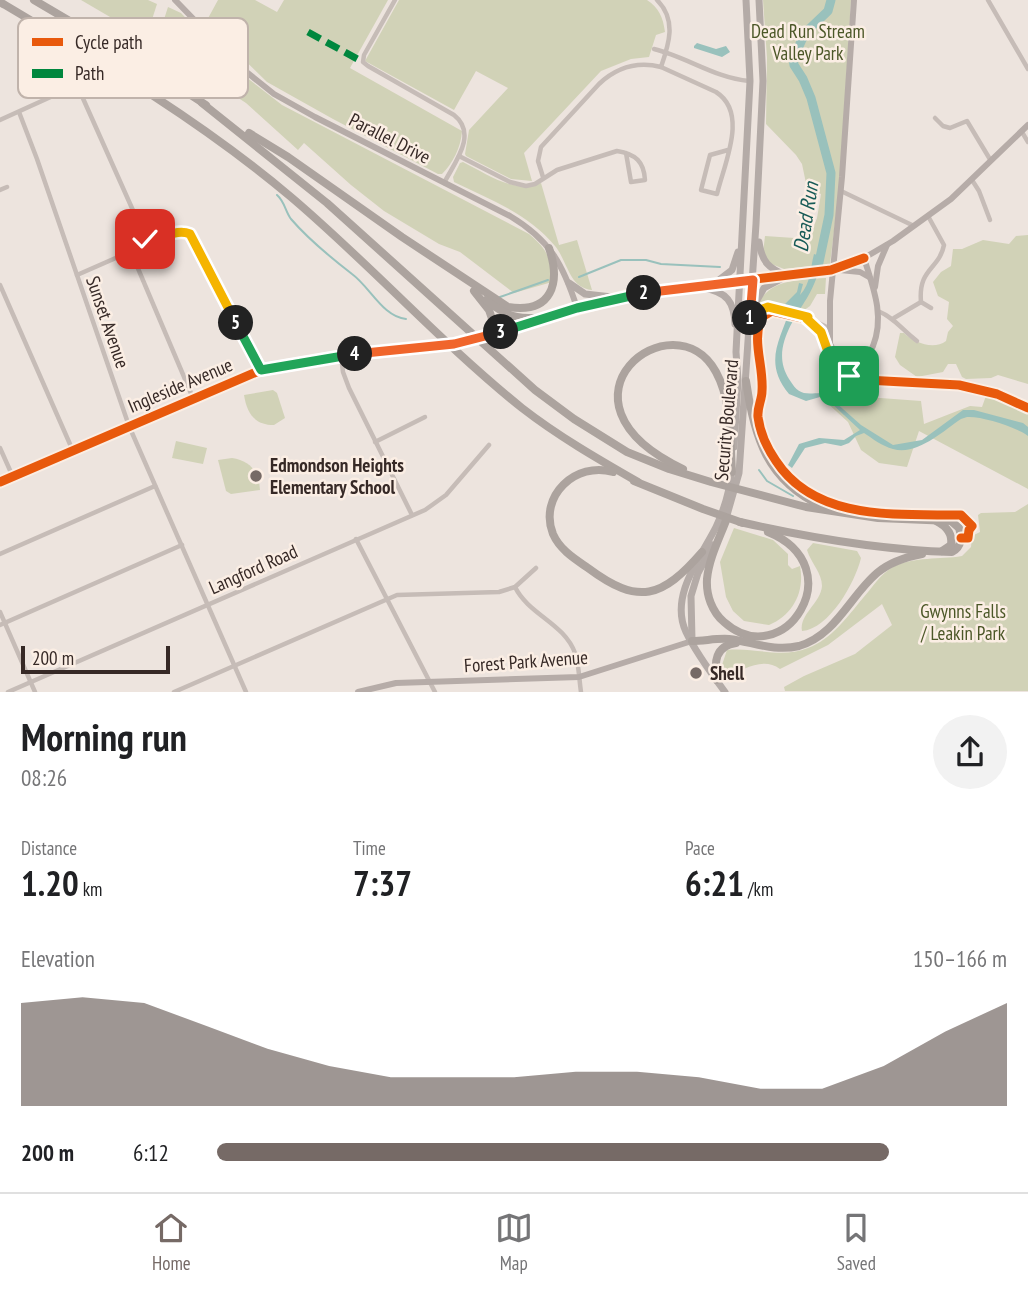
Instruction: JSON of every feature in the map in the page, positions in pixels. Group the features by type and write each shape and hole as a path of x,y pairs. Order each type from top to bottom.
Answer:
{"highway":[{"path":"34,0 65,18"},
{"path":"0,2 27,18"},
{"path":"157,98 221,143 299,204 466,358 541,422 638,482"},
{"path":"194,98 288,157 502,305 515,308 535,305 551,291 556,272 550,248"},
{"path":"202,103 277,160 552,404 617,445 646,460 749,493 835,512 878,518 951,521 957,524 961,531 961,541 956,550 907,557 878,572 829,629 815,639 782,648 724,639 692,641"},
{"path":"401,237 510,316 522,319 544,318"},
{"path":"478,295 489,310 497,333"},
{"path":"711,482 673,464 650,449 631,433 621,417 618,399 621,380 630,365 645,352 665,345 685,347 700,354 713,366 722,383 727,409 732,472"},
{"path":"746,381 754,427 772,466 798,492 835,512"},
{"path":"702,552 670,584 640,592 625,589 608,582 561,547 551,527 556,494 570,478 584,471 603,469 786,541 798,553 807,568 809,587 805,604 797,618 777,632 759,636 735,630 721,620 711,605 707,590 708,573 727,518"},
{"path":"740,522 826,541 874,548 937,552"},
{"path":"717,680 715,664 718,653 727,645 746,643"}],"main road":[{"name":"Security Boulevard","path":"692,641 685,631 684,596 690,576 721,515 732,472 750,81 746,0"},
{"name":"Security Boulevard","path":"692,641 690,606 694,584 727,518 739,473 757,224 763,81 759,0"},
{"path":"757,224 763,261 771,268 790,275"},
{"path":"714,284 735,266 742,234"},
{"path":"751,313 760,292 769,284 790,275"},
{"name":"Ingleside Avenue","path":"497,333 616,297 753,280"},
{"path":"569,283 585,293 616,297"},
{"path":"697,286 716,290 729,299 734,315 736,352"},
{"path":"692,641 724,691"}],"street":[{"name":"Parallel Drive","path":"175,0 193,18"},
{"path":"395,0 364,55 363,62 460,120 465,135 444,183"},
{"path":"657,0 666,13 670,27 660,68"},
{"path":"854,0 841,191 831,282 830,344 842,366 858,377 882,382 959,384 997,394 1028,408"},
{"path":"988,0 1028,69"},
{"path":"654,49 717,74 750,81"},
{"path":"543,177 538,161 541,147 599,83 626,67 645,65 660,68 723,97 732,112 733,121 728,150 717,194 701,190 710,155 728,150"},
{"name":"Parallel Drive","path":"248,72 274,94 314,117 525,225 550,248 569,283 577,308"},
{"path":"0,120 49,98"},
{"path":"83,98 148,244"},
{"name":"Sunset Avenue","path":"19,112 129,426 246,691"},
{"path":"935,118 943,126 950,128 967,121 991,161"},
{"path":"849,268 928,216 972,180 1028,125"},
{"path":"1022,132 1028,142"},
{"path":"458,156 515,184 530,185 557,170 613,152 626,153 644,166 645,180 631,182 626,153"},
{"path":"972,180 990,220"},
{"path":"0,190 7,187"},
{"path":"841,191 914,226"},
{"path":"921,302 922,280 943,250 943,242 928,216"},
{"path":"77,275 175,232 190,234 261,370"},
{"path":"874,289 878,265 887,245"},
{"path":"131,252 193,398"},
{"path":"858,377 874,344 878,312 864,258"},
{"path":"753,280 849,268 870,278"},
{"path":"0,285 73,451"},
{"path":"921,302 931,308"},
{"path":"894,318 921,302"},
{"path":"0,309 9,305"},
{"path":"750,323 759,310 768,307 797,313 829,328"},
{"path":"878,312 894,318 903,330 917,341"},
{"name":"Ingleside Avenue","path":"0,482 261,370 341,356 433,347 497,333"},
{"path":"341,356 344,378 412,515"},
{"path":"375,442 425,417"},
{"name":"Langford Road","path":"8,691 432,505 446,495 489,445"},
{"path":"0,448 13,477"},
{"path":"0,554 155,485"},
{"path":"356,539 435,691"},
{"path":"2,624 181,545"},
{"path":"174,691 388,598 412,593 491,593 515,587 536,568"},
{"path":"515,587 523,601 567,638 575,652 581,691"},
{"path":"0,612 2,624 35,691"},
{"name":"Forest Park Avenue","path":"358,691 396,683 579,677 692,641"}],"green space":[{"path":"81,0 148,0 157,4 152,18 112,18"},
{"path":"218,0 255,0 277,12 284,0 388,0 350,68 462,131 458,149 450,165 442,174 438,174 267,82 248,63 248,18 208,18"},
{"path":"399,0 647,0 660,13 665,32 656,35 649,57 631,59 601,71 524,153 532,181 511,179 465,154 469,130 508,88 476,71 454,110 365,61"},
{"name":"Dead Run Stream Valley Park","path":"763,0 851,0 840,182 830,264 784,269 769,263 763,253 765,236 809,239 817,218 821,194 807,188 802,164 766,124 767,58"},
{"path":"168,7 186,18 164,18"},
{"path":"248,78 282,105 529,234 547,255 552,282 514,293 460,252 439,244 384,211 304,143 298,150 238,98 248,98"},
{"path":"463,162 511,184 531,186 541,183 559,245 577,240 592,290 578,285 555,246 533,225 509,209 454,182 453,177"},
{"path":"1028,235 1028,384 998,375 991,378 966,379 962,377 956,364 948,364 943,372 917,377 900,365 895,357 900,333 919,342 936,345 946,341 953,326 947,319 949,302 938,296 933,282 941,272 951,266 953,249 962,249 983,240 1009,244 1016,236"},
{"path":"826,278 825,294 817,294 810,306 803,311 758,303 771,289 779,285 797,280"},
{"path":"830,387 853,396 921,401 924,424 970,406 982,407 987,393 1028,410 1028,489 919,431 907,467 879,463 861,450 848,422 825,401"},
{"path":"273,390 277,393 285,418 274,425 262,423 253,417 247,408 244,395"},
{"path":"176,441 207,448 203,464 172,458"},
{"path":"232,458 249,464 258,477 260,490 231,494 226,491 218,460"},
{"name":"Gwynns Falls / Leakin Park","path":"1028,504 1028,691 785,691 784,687 804,676 855,654 892,625 882,604 828,645 780,669 773,665 759,664 725,677 721,668 727,650 788,653 817,644 838,627 888,570 910,561 962,556 971,547 972,536 980,532 978,515 1015,512"},
{"path":"734,528 773,540 788,554 788,565 792,569 800,566 801,585 795,602 785,615 769,625 744,621 733,611 726,597 720,562"},
{"path":"813,543 857,551 861,558 847,592 831,614 812,628 802,631 804,619 818,598 822,586 807,550"}],"water":[{"path":"697,43 716,49 726,46 730,52 722,57 694,48"},
{"name":"Dead Run","path":"814,254 823,257 818,273 810,293 790,327 783,347 784,368 799,391 821,393 861,425 893,445 922,440 963,410 974,410 1023,423 1028,427 1028,436 999,423 967,417 911,449 889,448 864,433 841,446 825,443 805,448 792,468 788,465 799,444 819,438 844,440 860,430 829,401 820,397 806,401 789,394 777,372 775,361 778,342 790,309 785,304 797,292 799,283 803,284 800,295 804,290"}],"waterway":[{"name":"Dead Run","path":"818,267 829,215 831,173 811,98 793,59 805,33 828,11 831,0"},
{"path":"277,195 291,219 305,234 359,280 390,313 406,319"},
{"path":"579,277 621,260 720,267"},
{"path":"500,297 548,280"},
{"path":"759,470 767,481 793,496"}],"marked path":[{"path":"308,32 363,62"}],"cycle path":[{"path":"0,482 261,370 341,356 454,344 632,294 831,270 864,258"},
{"path":"961,538 968,538 972,526 961,515 885,514 860,510 836,505 813,495 793,481 773,456 759,423 762,382 758,335 762,317 772,311 807,319 821,332 832,363 849,376 866,384 866,380 959,385 997,394 1028,408"}],"place":[{"name":"Edmondson Heights Elementary School","path":"256,476"},
{"name":"Shell","path":"696,673"}],"route":[{"path":"145,239 148,244 175,232 190,234 261,370 341,356 454,344 616,297 753,280 750,323 752,317 762,308 774,308 808,317 821,332 832,363 849,376"}]}
